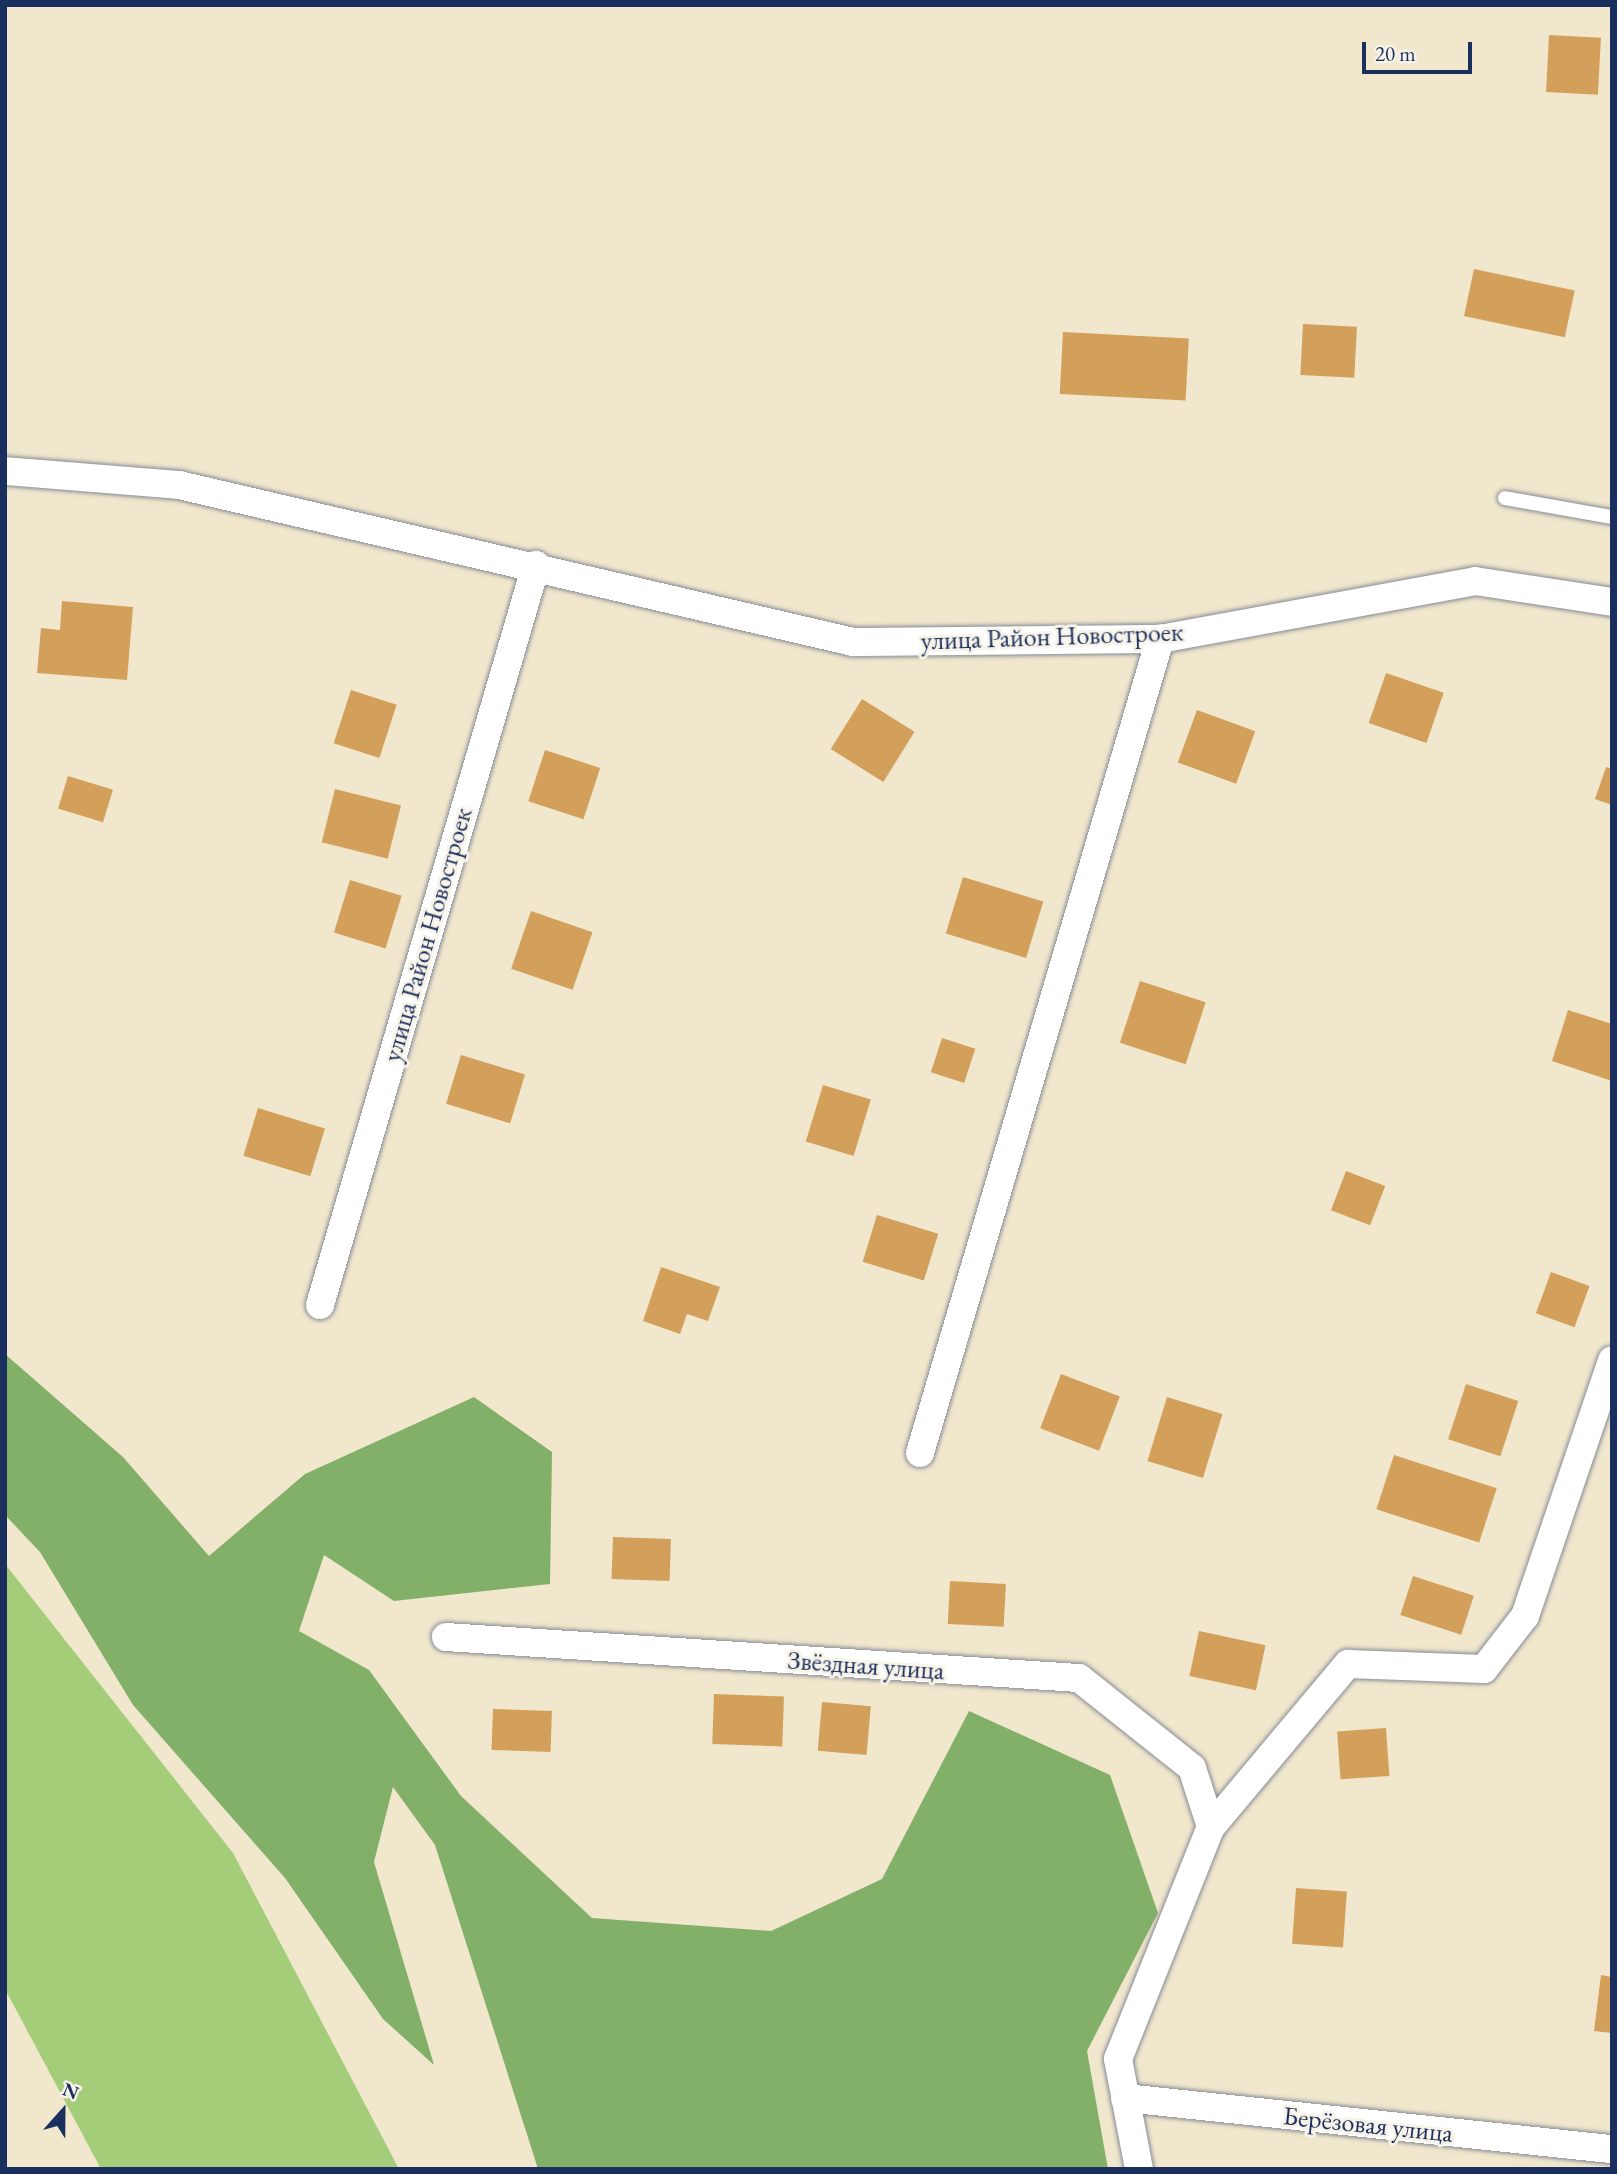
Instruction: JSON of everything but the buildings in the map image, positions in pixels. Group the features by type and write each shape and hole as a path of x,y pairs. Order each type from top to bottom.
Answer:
{"street":[{"name":"улица Район Новостроек","path":"5,471 179,485 536,565 853,642 1160,639 1475,581 1612,602"},
{"name":"улица Район Новостроек","path":"320,1305 536,565"},
{"path":"920,1453 1160,639"},
{"path":"1139,2169 1118,2059 1211,1827 1348,1664 1484,1669 1525,1616 1612,1360"},
{"name":"Звёздная улица","path":"446,1637 1079,1678 1192,1768 1211,1827"},
{"name":"Берёзовая улица","path":"1125,2098 1612,2149"}],"lane":[{"path":"1505,498 1612,517"}],"green space":[{"path":"5,1354 123,1457 209,1556 305,1474 474,1397 552,1452 550,1584 394,1601 324,1555 299,1631 369,1670 461,1796 592,1918 771,1931 882,1879 969,1711 1110,1775 1158,1913 1087,2051 1108,2169 538,2169 435,1845 393,1787 374,1862 434,2065 383,2019 285,1878 133,1705 40,1552 5,1515"},
{"path":"5,1564 233,1853 399,2169 101,2169 5,1989"}]}
